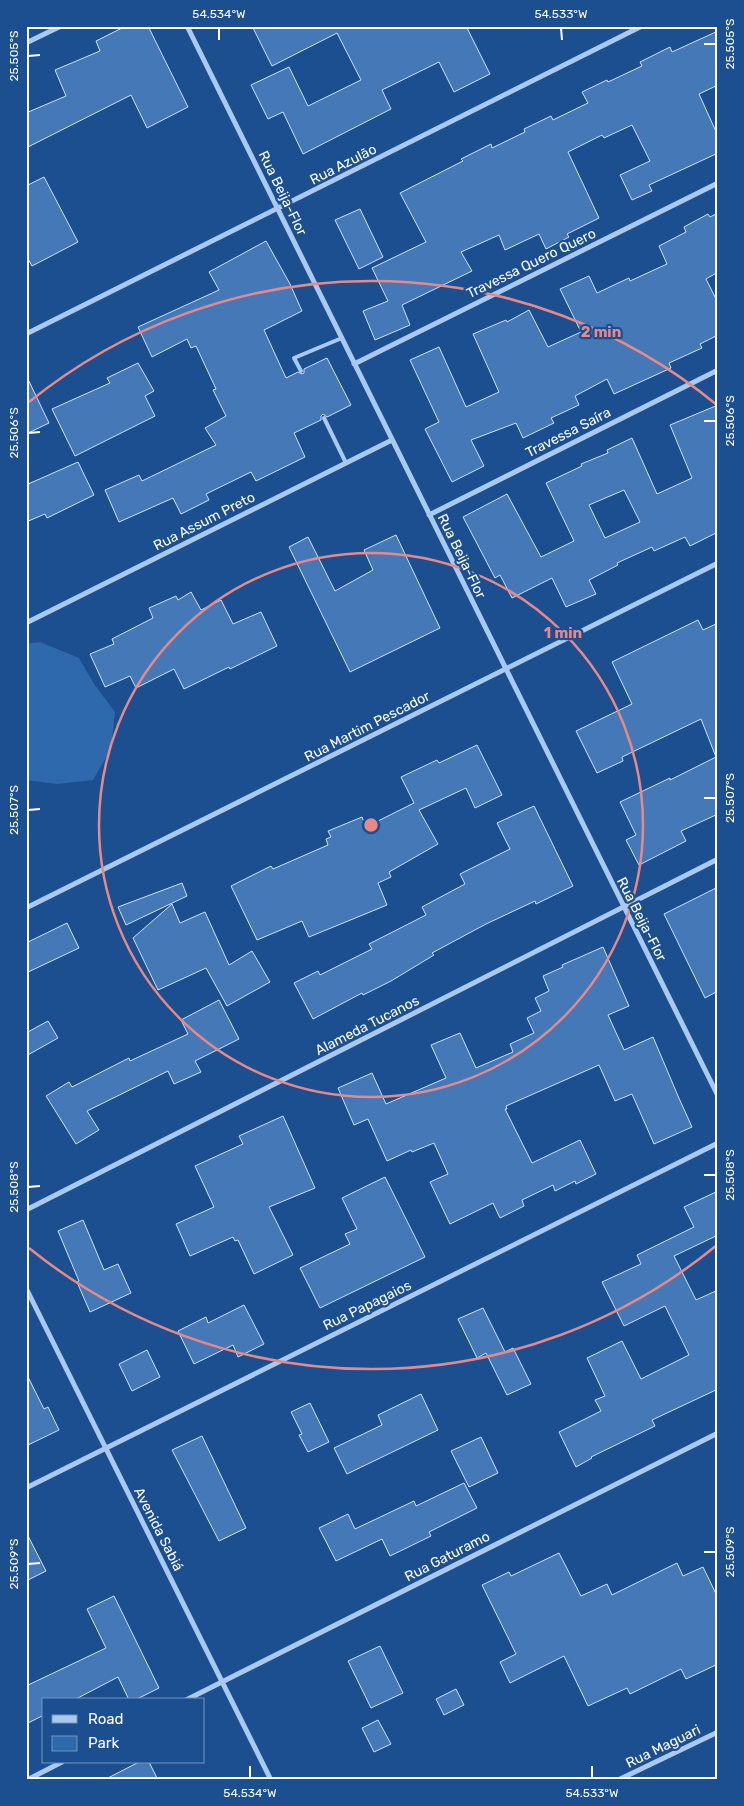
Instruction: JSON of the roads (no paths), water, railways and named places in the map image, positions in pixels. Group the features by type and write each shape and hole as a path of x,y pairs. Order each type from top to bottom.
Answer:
{"street":[{"path":"26,44 61,26"},
{"name":"Rua Beija-Flor","path":"187,26 623,908 718,1096"},
{"name":"Rua Azulão","path":"26,334 642,26"},
{"name":"Travessa Quero Quero","path":"354,364 718,183"},
{"name":"Travessa Saíra","path":"429,515 718,370"},
{"name":"Rua Assum Preto","path":"26,623 392,440"},
{"name":"Rua Martim Pescador","path":"26,908 718,564"},
{"name":"Alameda Tucanos","path":"26,1210 718,859"},
{"name":"Rua Papagaios","path":"26,1488 718,1143"},
{"name":"Avenida Sabiá","path":"26,1288 271,1780"},
{"name":"Rua Gaturamo","path":"190,1698 718,1433"},
{"name":"Rua Maguari","path":"618,1780 718,1732"},
{"path":"27,1780 58,1764"}],"lane":[{"path":"300,371 294,358 342,338"},
{"path":"324,418 346,463"}]}
